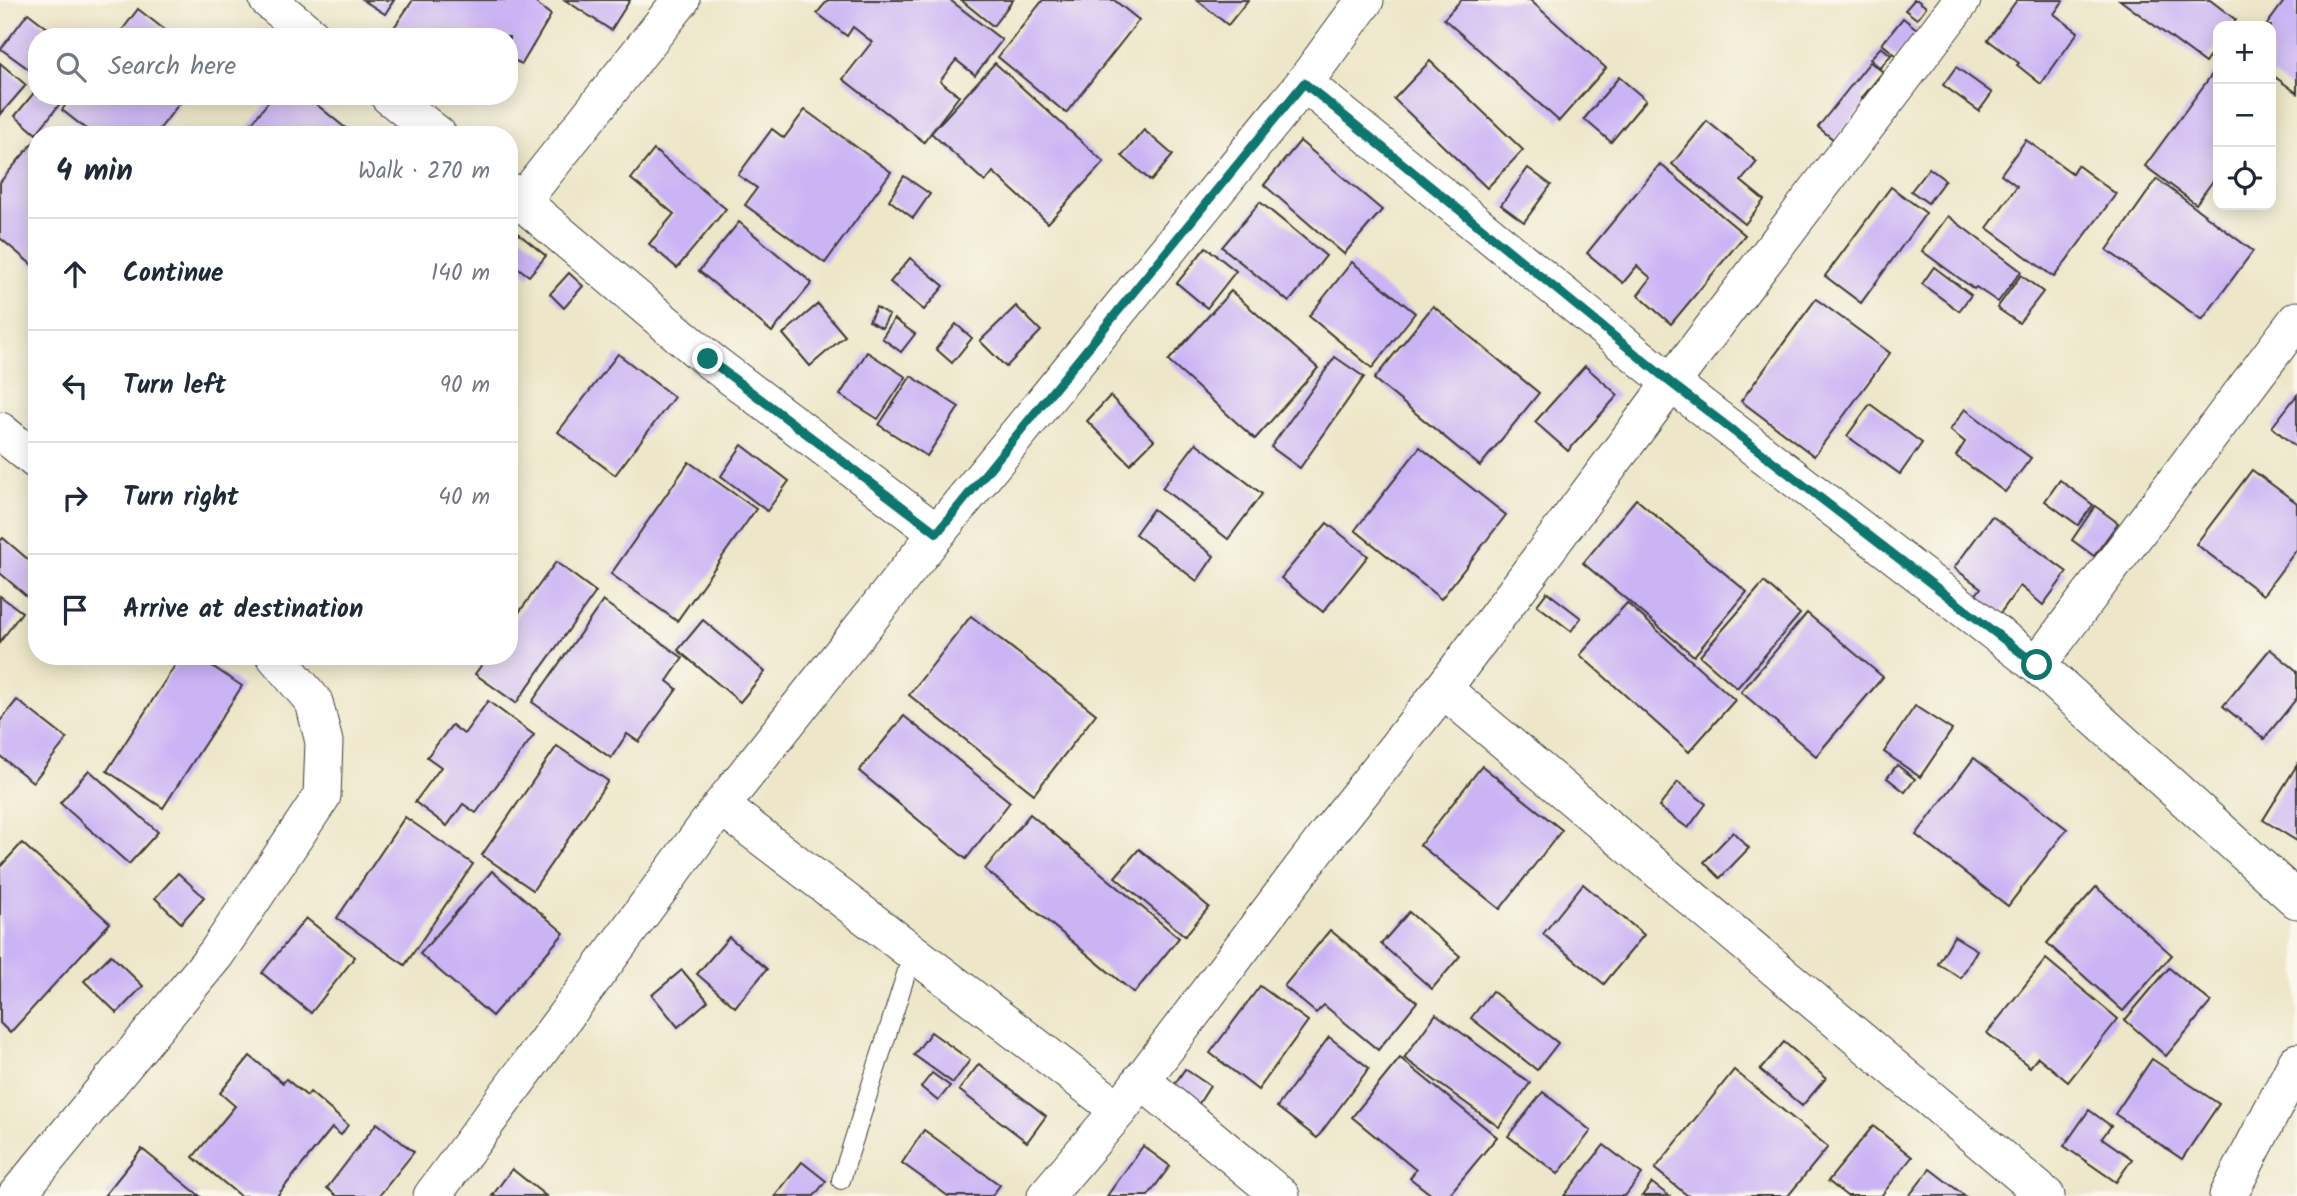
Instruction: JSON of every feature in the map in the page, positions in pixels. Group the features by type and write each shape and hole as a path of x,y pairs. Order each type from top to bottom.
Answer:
{"street":[{"path":"268,0 302,28"},
{"path":"518,194 681,0"},
{"path":"432,1196 721,806 937,533 1304,83 1365,0"},
{"path":"1046,1196 1118,1110 1331,830 1443,689 1962,0"},
{"path":"1304,83 1671,383 2037,665 2297,900"},
{"path":"400,105 427,126"},
{"path":"518,198 708,359 937,533"},
{"path":"2037,665 2297,320"},
{"path":"16,1196 216,954 322,796 324,743 314,702 283,665"},
{"path":"1443,689 2046,1196"},
{"path":"721,806 1118,1110"},
{"path":"2228,1196 2297,1062"},
{"path":"1141,1080 1281,1196"}],"lane":[{"path":"841,1180 913,952"}],"building":[{"path":"363,0 394,0 385,14"},
{"path":"413,0 532,0 551,15 522,64 518,62 518,28 394,28"},
{"path":"565,0 630,0 611,30"},
{"path":"828,0 950,0 1002,40 975,75 956,60 940,81 959,96 924,142 843,79 872,42 853,27 847,36 817,13"},
{"path":"961,0 1013,0 993,26"},
{"path":"1043,0 1114,0 1139,20 1066,113 998,57"},
{"path":"1197,0 1248,0 1228,25"},
{"path":"1461,0 1530,0 1606,68 1559,121 1444,19"},
{"path":"1914,0 1926,7 1917,19 1905,10"},
{"path":"2017,0 2062,0 2054,14 2078,32 2041,84 2017,65 2019,63 1988,40"},
{"path":"2120,0 2210,0 2236,20 2213,21 2213,51 2205,63"},
{"path":"2285,0 2297,0 2297,93 2276,78 2276,21 2270,21"},
{"path":"138,9 162,28 124,28"},
{"path":"28,13 47,28 28,28 28,68 1,49"},
{"path":"1903,18 1918,30 1897,56 1882,44"},
{"path":"1881,47 1891,55 1880,68 1870,59"},
{"path":"1430,61 1523,150 1487,188 1394,99"},
{"path":"1870,62 1883,72 1861,99 1866,102 1834,140 1818,127"},
{"path":"0,63 26,85 0,115"},
{"path":"995,63 1104,162 1048,223 993,172 985,182 931,133"},
{"path":"1956,67 1992,93 1979,111 1943,85"},
{"path":"2213,73 2213,181 2196,204 2145,166"},
{"path":"1619,77 1646,100 1611,142 1584,119"},
{"path":"28,100 28,105 59,105 42,126 28,127 15,116"},
{"path":"66,105 178,105 162,126 82,126 62,110"},
{"path":"266,105 317,105 343,126 249,126"},
{"path":"805,110 891,172 825,263 745,205 757,188 738,175 772,129 784,138"},
{"path":"1707,121 1757,162 1741,181 1764,200 1745,224 1672,164"},
{"path":"1144,130 1173,155 1151,181 1122,156"},
{"path":"2026,140 2072,173 2077,165 2116,194 2054,277 1987,228 2017,186 2001,174"},
{"path":"1300,141 1382,210 1344,254 1264,185"},
{"path":"28,149 28,261 0,238 0,182"},
{"path":"654,150 726,209 677,268 649,244 674,214 631,179"},
{"path":"1660,164 1745,235 1671,324 1638,295 1651,278 1637,266 1623,283 1587,253"},
{"path":"1528,168 1551,185 1524,222 1501,205"},
{"path":"1929,168 1945,180 1928,203 1911,191"},
{"path":"904,176 930,194 913,218 889,200"},
{"path":"2157,179 2253,251 2202,320 2107,250"},
{"path":"1891,187 1926,213 1861,303 1825,276"},
{"path":"1260,202 1326,256 1289,302 1222,247"},
{"path":"1948,216 2021,271 1998,302 1976,287 1974,289 1922,251"},
{"path":"739,222 812,283 772,332 699,271"},
{"path":"518,233 546,256 529,276 518,268"},
{"path":"1206,247 1236,271 1207,308 1177,283"},
{"path":"910,258 944,286 924,310 890,282"},
{"path":"1352,262 1415,313 1372,368 1309,316"},
{"path":"1934,267 1971,295 1959,311 1922,284"},
{"path":"569,273 583,286 564,308 550,294"},
{"path":"2021,275 2043,292 2019,323 1997,308"},
{"path":"1231,291 1318,368 1255,439 1168,361"},
{"path":"1816,299 1890,353 1814,456 1741,401"},
{"path":"818,304 845,336 810,366 783,334"},
{"path":"1016,306 1041,331 1006,367 980,341"},
{"path":"1433,306 1539,393 1480,466 1374,379"},
{"path":"876,307 889,315 882,328 869,321"},
{"path":"894,319 915,334 901,352 882,338"},
{"path":"956,324 972,338 952,363 936,349"},
{"path":"867,352 906,377 878,419 840,395"},
{"path":"618,354 674,397 615,475 558,432"},
{"path":"1335,357 1364,377 1300,468 1271,447"},
{"path":"1585,366 1618,395 1568,451 1535,422"},
{"path":"911,376 959,407 927,456 879,425"},
{"path":"2297,395 2297,448 2272,427"},
{"path":"1110,396 1154,440 1130,464 1087,421"},
{"path":"1870,404 1922,443 1900,474 1847,436"},
{"path":"1965,409 2031,458 2005,492 1956,456 1965,442 1950,430"},
{"path":"1196,443 1262,494 1228,539 1162,488"},
{"path":"742,445 789,481 767,511 721,476"},
{"path":"1420,447 1506,515 1441,599 1355,530"},
{"path":"689,462 756,509 677,621 611,574"},
{"path":"2252,470 2297,503 2297,549 2263,595 2196,544"},
{"path":"2060,480 2093,505 2078,525 2045,501"},
{"path":"1636,499 1747,592 1694,656 1583,563"},
{"path":"2095,506 2118,523 2094,556 2072,540"},
{"path":"1153,509 1214,556 1197,581 1135,534"},
{"path":"1992,516 2067,572 2043,605 2020,586 1993,623 1968,605 1981,588 1954,568"},
{"path":"1327,523 1368,556 1323,612 1281,578"},
{"path":"3,538 28,559 28,597 0,573 0,541"},
{"path":"556,562 596,592 516,703 475,674 482,665 518,665 518,614"},
{"path":"1764,582 1800,614 1737,688 1700,656"},
{"path":"1547,592 1581,618 1571,631 1537,605"},
{"path":"0,596 22,612 0,642"},
{"path":"603,601 683,658 667,681 677,689 639,742 627,734 611,758 532,702"},
{"path":"1627,603 1735,700 1689,752 1580,655"},
{"path":"1807,613 1883,677 1816,756 1741,692"},
{"path":"971,616 1096,714 1034,794 909,695"},
{"path":"703,620 765,672 740,702 678,650"},
{"path":"2270,649 2297,671 2297,698 2264,739 2223,706"},
{"path":"175,665 210,665 242,686 163,808 107,771"},
{"path":"17,700 67,739 33,782 0,756 0,721"},
{"path":"488,701 534,735 476,813 463,804 447,826 415,802 441,767 427,757 452,725 464,734"},
{"path":"1915,706 1952,730 1920,777 1884,752"},
{"path":"904,716 1010,802 966,859 859,771"},
{"path":"557,746 608,781 533,890 482,855"},
{"path":"1974,758 2067,829 2008,906 1916,835"},
{"path":"1897,765 1915,779 1905,792 1887,778"},
{"path":"2297,765 2297,841 2263,820"},
{"path":"1482,766 1562,830 1500,909 1420,845"},
{"path":"89,770 158,832 129,864 60,803"},
{"path":"1678,782 1706,804 1688,828 1659,807"},
{"path":"1030,814 1179,938 1134,993 985,869"},
{"path":"405,817 473,864 405,965 337,918"},
{"path":"1733,832 1749,848 1720,878 1704,862"},
{"path":"22,843 110,923 10,1033 0,1023 0,867"},
{"path":"1139,849 1209,907 1185,936 1115,877"},
{"path":"492,871 564,933 492,1016 420,954"},
{"path":"178,873 204,897 181,923 155,898"},
{"path":"1583,884 1644,935 1604,984 1543,934"},
{"path":"2096,887 2172,955 2123,1011 2047,943"},
{"path":"1409,912 1460,956 1432,989 1381,944"},
{"path":"306,918 355,957 311,1013 262,973"},
{"path":"1330,930 1417,1002 1378,1050 1324,1005 1316,1013 1284,986"},
{"path":"1954,936 1977,950 1961,978 1938,964"},
{"path":"729,937 767,969 735,1007 697,974"},
{"path":"111,955 143,986 117,1013 84,981"},
{"path":"2046,959 2118,1019 2068,1082 2038,1057 2030,1067 1987,1033"},
{"path":"2169,968 2211,1002 2166,1056 2125,1020"},
{"path":"682,970 708,1001 678,1027 652,995"},
{"path":"1260,986 1308,1021 1258,1090 1210,1053"},
{"path":"1492,991 1558,1043 1537,1070 1471,1018"},
{"path":"1436,1014 1530,1083 1499,1127 1404,1058"},
{"path":"931,1032 970,1060 953,1083 914,1055"},
{"path":"1329,1037 1369,1068 1317,1138 1277,1107"},
{"path":"1784,1042 1826,1078 1802,1106 1760,1070"},
{"path":"250,1056 283,1083 286,1079 307,1096 310,1092 348,1125 341,1135 332,1128 277,1196 240,1196 193,1157 235,1106 220,1093"},
{"path":"1400,1058 1497,1137 1448,1196 1433,1196 1410,1178 1416,1170 1352,1117"},
{"path":"2152,1059 2219,1104 2182,1159 2115,1114"},
{"path":"979,1064 1046,1116 1027,1142 959,1090"},
{"path":"1185,1069 1210,1086 1198,1105 1172,1088"},
{"path":"1734,1070 1828,1147 1788,1196 1688,1196 1655,1169"},
{"path":"932,1073 950,1086 938,1101 921,1087"},
{"path":"1543,1092 1591,1131 1558,1174 1508,1136"},
{"path":"2089,1110 2111,1126 2102,1138 2132,1159 2116,1182 2064,1146"},
{"path":"377,1123 414,1152 379,1196 337,1196 327,1188"},
{"path":"1873,1126 1912,1157 1881,1196 1847,1196 1828,1181"},
{"path":"924,1130 1000,1185 992,1196 948,1196 902,1163"},
{"path":"1604,1145 1642,1174 1625,1196 1564,1196"},
{"path":"1143,1146 1170,1166 1148,1196 1107,1196"},
{"path":"142,1149 200,1196 104,1196"},
{"path":"802,1162 826,1181 814,1196 775,1196"},
{"path":"512,1169 546,1196 492,1196"},
{"path":"1930,1169 1965,1196 1909,1196"},
{"path":"1652,1183 1669,1196 1642,1196"}],"route":[{"path":"708,359 937,533 1304,83 1671,383 2037,665"}]}
